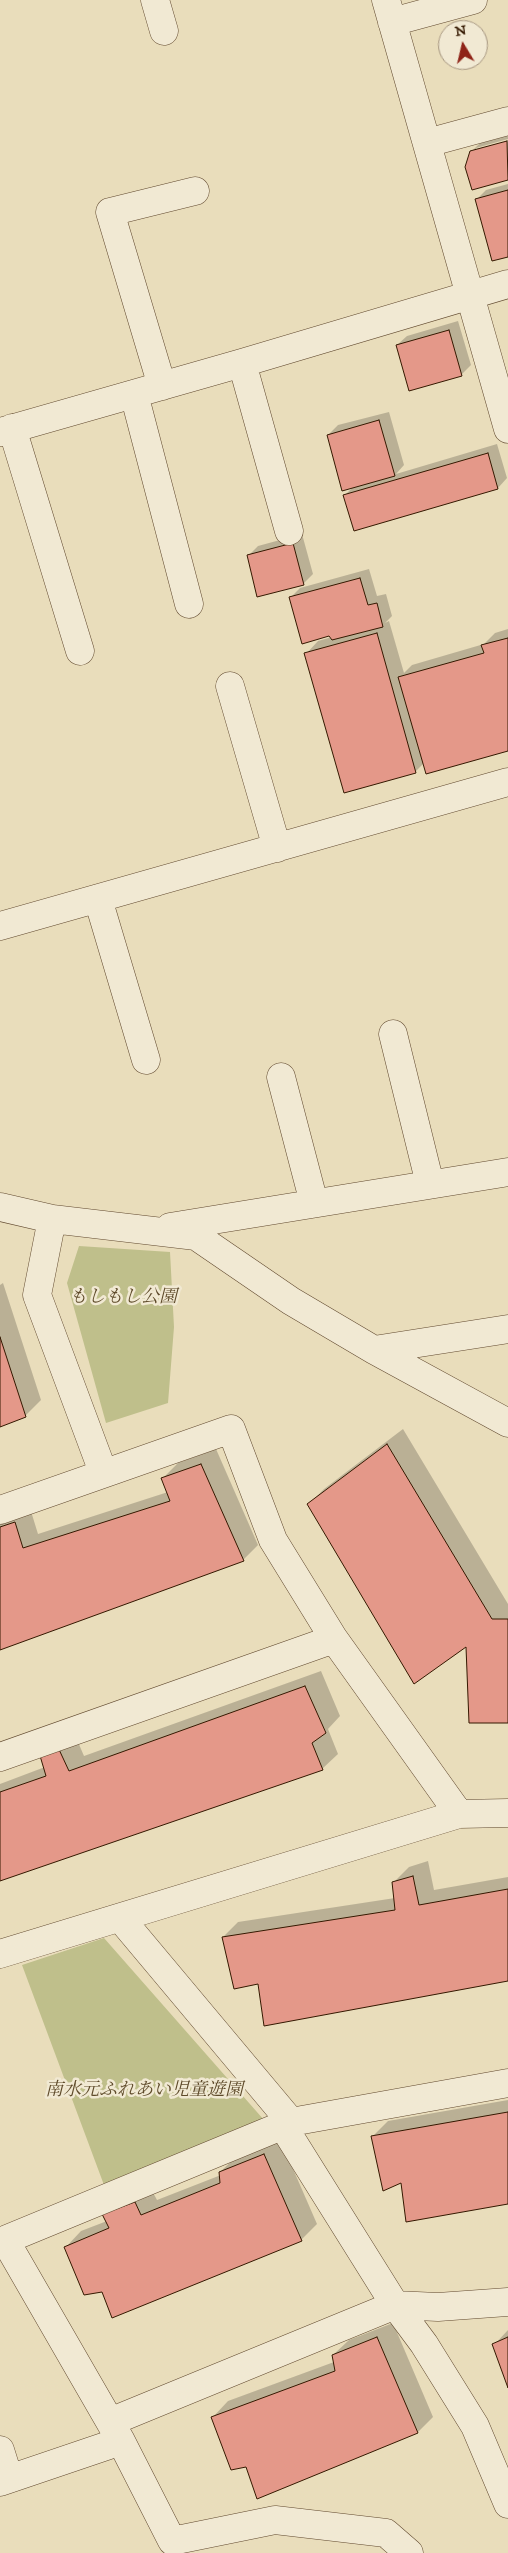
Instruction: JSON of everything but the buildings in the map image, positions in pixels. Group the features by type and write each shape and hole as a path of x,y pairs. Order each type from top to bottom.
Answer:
{"street":[{"path":"155,0 164,31"},
{"path":"473,0 389,11 508,429"},
{"path":"427,143 508,121"},
{"path":"162,386 110,212 195,191"},
{"path":"80,651 6,430 242,363 508,284"},
{"path":"242,363 288,531"},
{"path":"134,394 188,604"},
{"path":"230,686 277,848"},
{"path":"0,926 508,782"},
{"path":"98,898 146,1060"},
{"path":"393,1034 430,1184"},
{"path":"281,1077 314,1203"},
{"path":"146,1231 508,1172"},
{"path":"0,1207 52,1219 196,1236 291,1301 374,1350 508,1423"},
{"path":"52,1219 37,1294 103,1472"},
{"path":"374,1350 508,1330"},
{"path":"0,1510 103,1472 231,1429 273,1540 334,1639 459,1814"},
{"path":"0,1757 334,1639"},
{"path":"0,1954 121,1919 459,1814 508,1813"},
{"path":"121,1919 287,2124 395,2305 424,2344 475,2426 508,2504"},
{"path":"409,2553 386,2533 275,2520 172,2541 115,2431 3,2241 287,2124 508,2083"},
{"path":"0,2450 5,2480 395,2305 438,2307 508,2302"}],"green space":[{"name":"もしもし公園","path":"79,1246 170,1252 174,1327 168,1403 106,1423 67,1283"},
{"name":"南水元ふれあい児童遊園","path":"104,1938 264,2120 104,2185 22,1965"}]}
